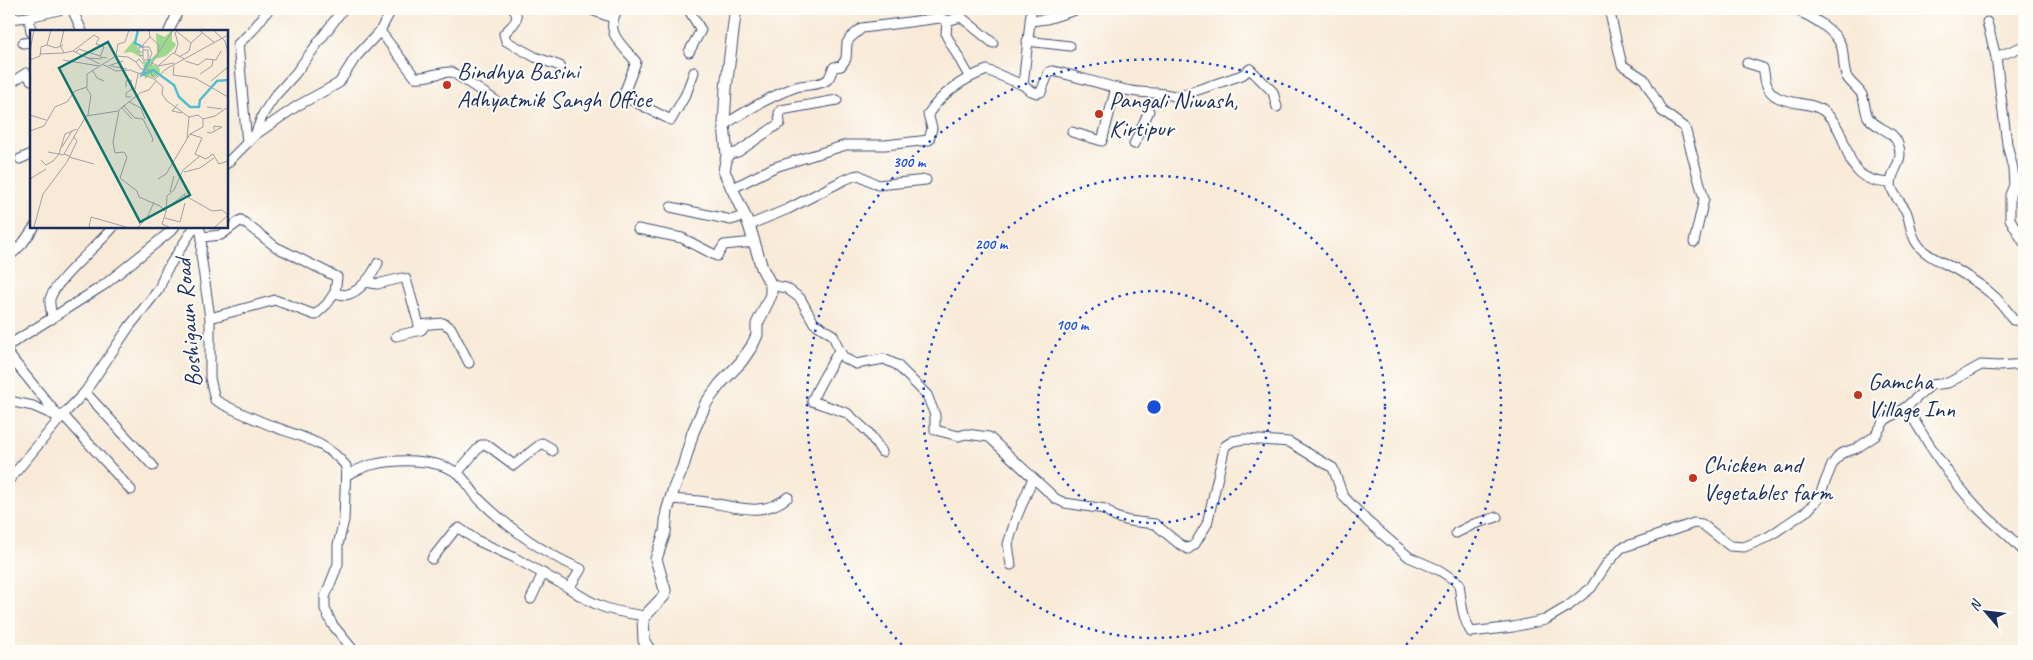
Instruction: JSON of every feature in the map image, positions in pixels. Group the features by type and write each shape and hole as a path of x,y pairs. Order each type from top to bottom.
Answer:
{"street":[{"path":"72,9 82,30"},
{"path":"169,30 179,9"},
{"path":"247,143 238,44 252,31 269,9"},
{"path":"255,135 263,114 275,96 295,74 343,9"},
{"path":"228,162 255,135 297,106 339,82 355,58 380,31 389,14 389,9"},
{"path":"514,9 518,17 517,21 504,34 506,41 560,66"},
{"path":"589,9 613,18"},
{"path":"618,9 613,18 613,35 636,62 623,96 671,120 686,94 694,72"},
{"path":"688,9 701,30 689,52"},
{"path":"643,618 664,596 665,590 656,559 671,499 693,432 702,410 720,384 741,362 752,346 758,324 771,295 771,284 762,268 746,220 724,171 727,155 724,125 726,88 735,15 734,9"},
{"path":"1023,85 1031,17 1048,20 1079,9"},
{"path":"1609,9 1622,65 1644,79 1662,110 1685,128 1704,199 1694,242"},
{"path":"1793,9 1817,20 1838,40 1841,46 1846,74 1849,81 1860,92 1867,115 1875,125 1885,129 1894,136 1899,145 1900,159 1892,183 1896,198 1905,209 1909,218 1917,244 1935,259 1955,269 2002,302 2013,320 2024,322"},
{"path":"9,19 29,18 59,10"},
{"path":"724,125 766,100 797,87 824,82 828,79 834,67 841,66 846,60 847,43 862,28 940,18 947,21 962,17 993,43"},
{"path":"29,18 31,30"},
{"path":"947,21 946,35 969,76"},
{"path":"1987,22 1996,56 2007,144 2013,169 2014,185 2010,195 2010,219 2024,243"},
{"path":"380,31 415,77 420,78 452,72 495,100"},
{"path":"1027,41 1070,46"},
{"path":"1996,56 2024,46"},
{"path":"1746,63 1763,68 1766,83 1777,96 1791,102 1812,105 1825,111 1845,140 1849,158 1859,174 1869,180 1892,183"},
{"path":"731,189 775,167 846,145 886,145 929,140 932,128 928,114 939,99 969,76 987,70 1038,93 1052,71 1116,88 1152,94 1183,96 1242,75 1250,69 1272,92 1277,107"},
{"path":"9,84 26,73 30,79"},
{"path":"1072,132 1102,141 1116,88"},
{"path":"727,155 738,152 780,123 779,113 781,110 837,100"},
{"path":"1134,144 1149,111"},
{"path":"20,159 30,154"},
{"path":"671,207 731,220 746,220 788,209 854,176 859,175 878,185 926,180"},
{"path":"202,237 221,235 241,220 276,247 337,277 335,292 327,304 315,315 275,300 210,318"},
{"path":"9,257 23,244 34,228"},
{"path":"52,318 50,300 63,278 93,250 112,228"},
{"path":"9,346 104,285 173,228"},
{"path":"9,480 62,416 85,392 129,327 159,289 166,271 196,228"},
{"name":"Boshigaun Road","path":"198,228 202,237 201,255 210,318 210,378 215,400 264,422 318,442 342,460 346,466 346,475"},
{"path":"638,229 682,238 716,256 724,245 754,242"},
{"path":"335,292 341,296 347,296 366,282 378,263"},
{"path":"366,282 378,284 402,278 406,279 422,330 396,336"},
{"path":"771,284 786,288 800,298 814,323 833,336 838,350 844,358 856,364 884,359 897,365 927,395 935,415 935,430 959,436 966,434 989,437 1056,499 1065,503 1105,509 1115,517 1129,521 1154,524 1178,543 1188,548 1196,544 1207,524 1225,446 1233,441 1244,439 1289,442 1333,468 1343,496 1368,522 1409,557 1439,570 1459,583 1461,606 1466,625 1471,632 1514,627 1545,620 1591,588 1606,565 1621,548 1694,523 1702,524 1730,546 1744,547 1768,537 1808,510 1818,499 1832,465 1840,454 1857,448 1875,436 1884,420 1906,408 1931,385 1948,383 1982,365 2024,364"},
{"path":"419,325 448,324 469,363"},
{"path":"838,350 832,364 819,383 812,401 847,413 868,432 882,452"},
{"path":"9,355 130,490"},
{"path":"85,392 153,466"},
{"path":"9,401 33,406 62,416"},
{"path":"1906,408 1922,437 1962,490 1977,508 2024,552"},
{"path":"458,472 481,444 487,445 514,465 518,464 542,443 551,448 552,451"},
{"path":"354,651 332,624 325,609 325,596 338,564 338,546 344,520 346,475 370,465 429,461 458,472 474,494 516,533 537,548 581,569 569,588"},
{"path":"1011,565 1008,544 1033,478"},
{"path":"671,499 700,501 739,509 759,509 778,505 788,497"},
{"path":"1456,533 1474,524 1497,517"},
{"path":"432,559 454,531 459,528 476,540 569,588 590,603 617,612 645,616 643,618 644,641 650,651"},
{"path":"531,598 542,573"}],"place":[{"name":"Bindhya Basini Adhyatmik Sangh Office","path":"447,85"},
{"name":"Pangali Niwash, Kirtipur","path":"1099,114"},
{"name":"Gamcha Village Inn","path":"1858,395"},
{"name":"Chicken and Vegetables farm","path":"1693,478"}]}
